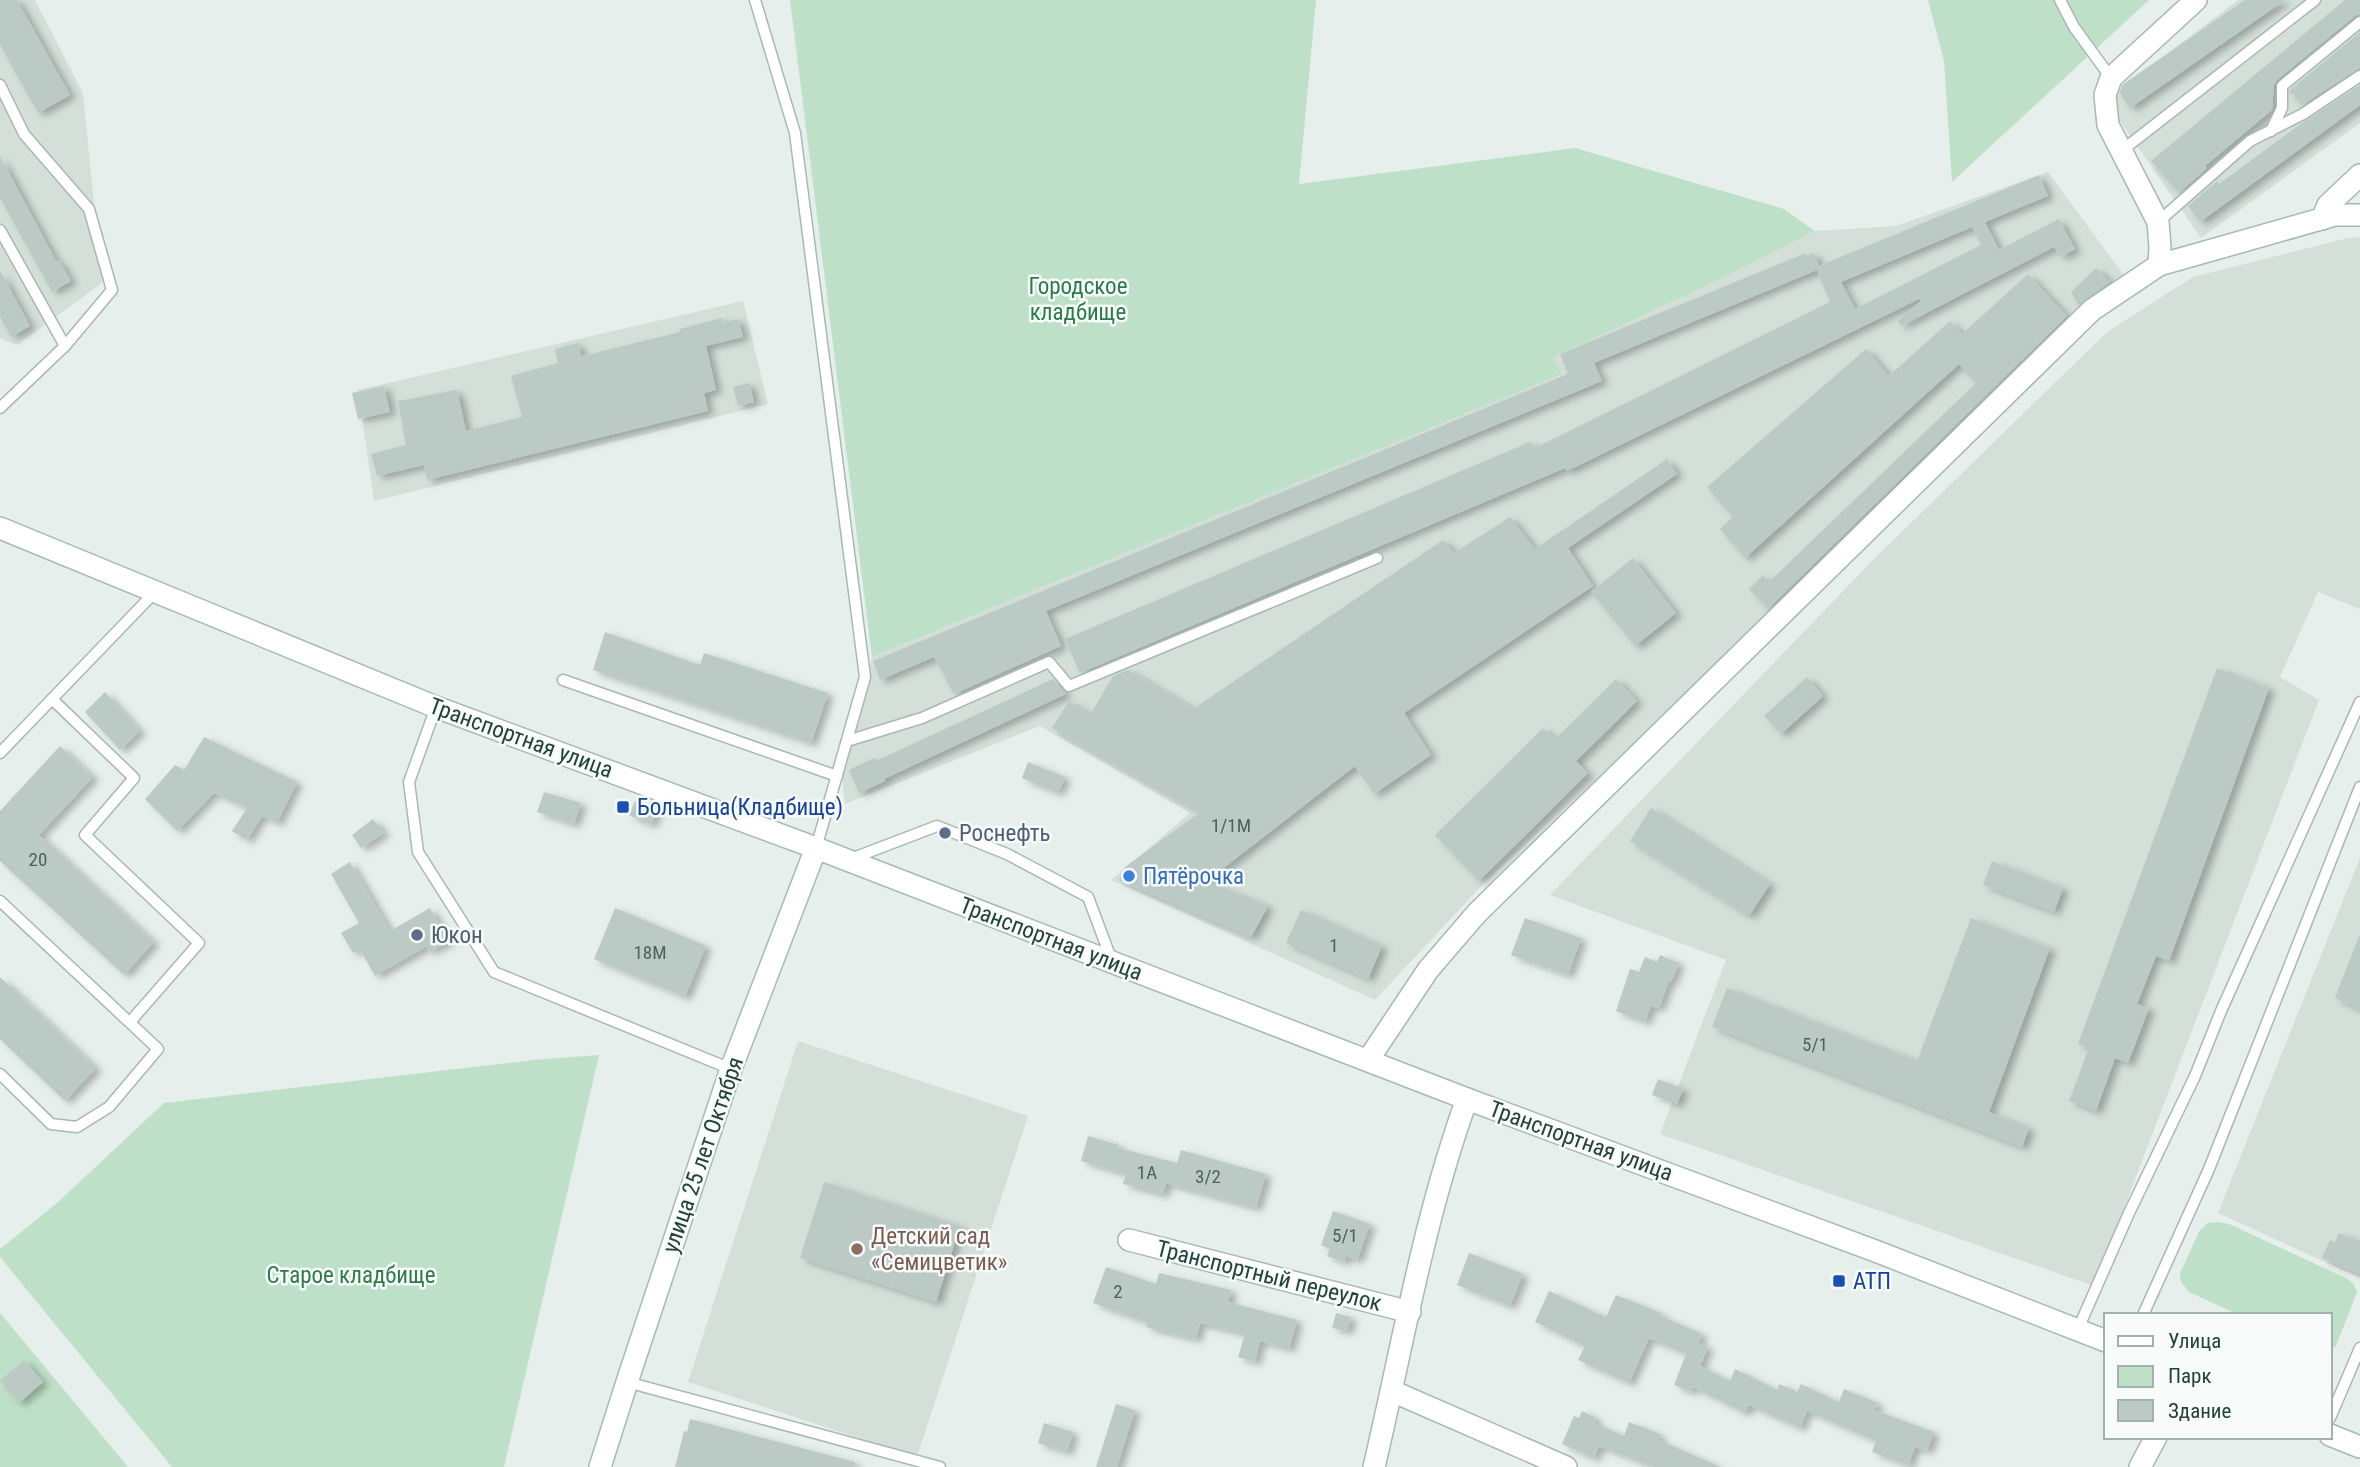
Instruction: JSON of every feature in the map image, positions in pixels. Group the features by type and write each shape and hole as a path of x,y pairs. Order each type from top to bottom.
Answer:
{"street":[{"path":"2159,265 2158,222 2108,125 2105,95 2111,78 2196,0"},
{"path":"2322,219 2328,205 2360,175"},
{"path":"1368,1060 1428,970 1478,913 2092,310 2159,265 2334,215 2360,215"},
{"name":"Транспортная улица","path":"0,528 436,707 816,848 2104,1340"},
{"name":"улица 25 лет Октября","path":"600,1467 731,1069 816,848"},
{"path":"1374,1467 1426,1238 1467,1098"},
{"name":"Транспортный переулок","path":"1129,1240 1410,1312"},
{"path":"1392,1391 1566,1467"},
{"path":"2332,1435 2360,1447"},
{"path":"2140,1467 2155,1439"}],"lane":[{"path":"755,0 796,132 866,677 816,848"},
{"path":"2060,0 2074,27 2111,78"},
{"path":"2120,152 2315,0"},
{"path":"2271,131 2282,108 2281,86 2360,22"},
{"path":"2158,222 2250,142 2303,114 2360,76"},
{"path":"0,85 24,134 89,209 112,290 65,346 0,408"},
{"path":"0,230 65,346"},
{"path":"847,741 922,718 1049,662 1069,686 1377,558"},
{"path":"0,752 156,591"},
{"path":"563,680 837,776"},
{"path":"53,700 134,778 85,835 199,943 130,1022"},
{"path":"2078,1329 2129,1213 2195,1076 2221,1011 2360,702"},
{"path":"436,707 409,782 418,852 494,972 731,1069"},
{"path":"2144,1313 2209,1169 2360,788"},
{"path":"846,860 937,826 1007,854 1088,897 1113,962"},
{"path":"0,901 158,1049 109,1107 77,1127 51,1124 0,1074"},
{"path":"2332,1413 2360,1348"},
{"path":"626,1382 940,1467"}],"shaded area":[{"path":"0,0 35,0 83,93 102,283 17,345 0,338"},
{"path":"2238,0 2360,0 2360,123 2201,238 2115,114 2114,94"},
{"path":"2048,172 2131,285 1484,883 1375,1000 1111,880 1190,813 1040,726 845,804 842,776 872,657 1560,374 1554,357 1721,279 1815,231 1896,226"},
{"name":"АТП","path":"2360,237 2360,609 2318,592 2280,677 2319,700 2094,1286 1660,1134 1726,960 1550,895 1875,558 2107,332 2193,277"},
{"path":"743,301 768,404 374,501 358,390"},
{"path":"2360,858 2360,1278 2218,1213"},
{"name":"Детский сад «Семицветик»","path":"798,1041 1028,1116 917,1457 688,1382"}],"green space":[{"name":"Городское кладбище","path":"790,0 1316,0 1299,184 1575,148 1784,209 1815,231 1721,279 1554,357 1561,374 872,657"},
{"path":"1928,0 2149,0 1952,182 1944,61"},
{"name":"Старое кладбище","path":"599,1055 504,1467 172,1467 0,1257 0,1249 57,1203 164,1103 534,1060"},
{"path":"2208,1223 2229,1224 2354,1284 2357,1292 2336,1346 2332,1348 2332,1313 2235,1313 2189,1292 2181,1282 2180,1273 2200,1230"},
{"path":"0,1313 128,1467 0,1467"}],"building":[{"path":"0,0 17,0 70,95 38,113 0,45"},
{"path":"2245,0 2285,0 2130,108 2120,93 2122,85"},
{"path":"2345,0 2360,0 2360,14 2277,80 2274,85 2272,110 2205,166 2207,168 2179,193 2151,161"},
{"path":"2360,32 2360,68 2302,105 2292,93 2290,96 2290,90"},
{"path":"2360,85 2360,105 2200,222 2188,206 2217,181 2219,184 2299,125"},
{"path":"0,156 56,261 59,260 71,281 52,292 0,198"},
{"path":"2039,175 2048,196 1985,222 1999,250 2059,219 2075,249 2061,257 2054,247 1901,326 1898,321 1921,301 1919,299 1567,471 1565,468 1080,673 1065,639 1530,442 1535,448 1830,302 1817,270 1594,363 1602,381 1046,611 1061,646 954,694 934,657 880,680 873,661 1568,374 1560,354 1806,253 1807,256 1814,253 1819,266","holes":["1972,227 1981,245 1855,309 1841,282"]},
{"path":"2096,268 2110,282 2078,305 2071,292"},
{"path":"0,271 30,326 11,337 0,317"},
{"path":"2028,274 2067,316 1768,609 1749,589 1763,575 1769,582 1976,383 1959,364 1745,558 1720,529 1733,517 1707,487 1866,349 1889,376 1950,321 1962,334"},
{"path":"722,318 723,323 738,319 743,337 706,346 716,390 704,393 708,411 427,480 424,465 377,476 371,454 406,445 398,401 457,390 466,431 522,417 511,376 558,363 555,349 578,343 581,356 680,332 680,329"},
{"path":"749,383 754,402 738,406 733,387"},
{"path":"384,386 390,412 358,419 352,393"},
{"path":"1667,459 1677,474 1568,548 1593,586 1404,713 1431,755 1374,794 1355,766 1207,881 1268,906 1251,937 1119,880 1125,867 1200,812 1052,728 1069,701 1090,715 1113,676 1128,670 1193,709 1443,540 1454,553 1510,517 1535,549"},
{"path":"1633,558 1676,613 1635,646 1591,592"},
{"path":"605,632 700,665 704,653 828,693 811,743 593,670"},
{"path":"2217,668 2269,688 2169,961 2156,956 2137,1004 2149,1008 2128,1063 2115,1058 2096,1111 2069,1101 2089,1048 2078,1044"},
{"path":"1807,677 1823,696 1781,734 1764,716"},
{"path":"1053,679 1066,694 859,793 849,770 874,758 876,761"},
{"path":"1616,679 1637,701 1576,761 1588,773 1479,881 1435,835 1543,728 1555,739"},
{"path":"105,692 140,731 120,750 85,712"},
{"path":"204,737 297,782 277,823 262,816 247,840 232,831 247,808 214,793 177,831 145,799 175,765 184,770"},
{"path":"60,746 93,777 39,835 154,942 124,975 0,861 0,811"},
{"path":"1028,762 1065,777 1058,793 1022,778"},
{"path":"544,792 581,803 574,824 537,812"},
{"path":"635,801 657,810 651,825 629,815"},
{"path":"1651,808 1770,884 1749,916 1630,841"},
{"path":"373,819 384,833 361,848 352,835"},
{"path":"1992,861 2063,888 2054,912 1983,885"},
{"path":"350,862 390,931 430,908 449,941 429,952 427,946 375,976 360,949 353,953 341,933 359,923 331,874"},
{"path":"615,908 706,946 685,997 594,959"},
{"path":"1301,910 1382,946 1368,979 1286,943"},
{"path":"1525,918 1581,938 1568,975 1511,955"},
{"path":"1971,918 2050,948 1989,1112 2029,1128 2022,1147 1712,1027 1727,988 1917,1061"},
{"path":"2360,937 2360,1009 2335,998"},
{"path":"1660,955 1679,963 1659,1008 1651,1006 1645,1022 1616,1011 1630,969 1639,972 1645,957 1657,962"},
{"path":"0,977 96,1068 65,1101 0,1039"},
{"path":"1658,1079 1683,1089 1677,1104 1652,1095"},
{"path":"1088,1136 1119,1145 1118,1148 1177,1163 1181,1150 1266,1174 1256,1208 1166,1183 1163,1194 1123,1184 1126,1174 1081,1161"},
{"path":"824,1182 960,1226 936,1302 800,1258"},
{"path":"1333,1211 1370,1224 1357,1260 1346,1256 1344,1262 1327,1256 1330,1249 1321,1245"},
{"path":"2339,1233 2360,1242 2360,1274 2322,1258 2330,1240 2335,1242"},
{"path":"1469,1253 1523,1274 1510,1306 1457,1285"},
{"path":"1106,1267 1156,1284 1159,1273 1231,1290 1228,1302 1297,1320 1289,1349 1260,1341 1255,1362 1238,1357 1245,1334 1200,1323 1196,1339 1146,1327 1147,1322 1093,1303"},
{"path":"1549,1291 1606,1317 1616,1295 1661,1313 1659,1315 1702,1334 1698,1343 1708,1347 1700,1366 1730,1381 1735,1369 1777,1390 1779,1384 1797,1392 1801,1384 1839,1402 1844,1389 1878,1403 1874,1410 1934,1432 1927,1451 1915,1447 1908,1465 1872,1452 1876,1441 1807,1411 1800,1428 1749,1405 1745,1413 1693,1387 1691,1392 1674,1385 1686,1354 1649,1338 1629,1383 1578,1360 1585,1346 1535,1322"},
{"path":"1336,1313 1351,1317 1347,1331 1332,1328"},
{"path":"24,1360 43,1382 19,1403 0,1381"},
{"path":"1116,1404 1135,1410 1117,1467 1096,1467"},
{"path":"1582,1411 1596,1418 1594,1423 1624,1436 1629,1422 1660,1434 1658,1440 1721,1467 1654,1467 1599,1446 1594,1458 1562,1444 1574,1416 1579,1418"},
{"path":"690,1419 855,1462 854,1467 675,1467 684,1431 687,1432"},
{"path":"1044,1423 1073,1432 1067,1452 1038,1443"}],"place":[{"name":"Больница(Кладбище)","path":"623,807"},
{"name":"Роснефть","path":"945,833"},
{"name":"Пятёрочка","path":"1129,876"},
{"name":"Юкон","path":"417,935"},
{"name":"Детский сад «Семицветик»","path":"857,1249"},
{"name":"АТП","path":"1839,1281"}]}
